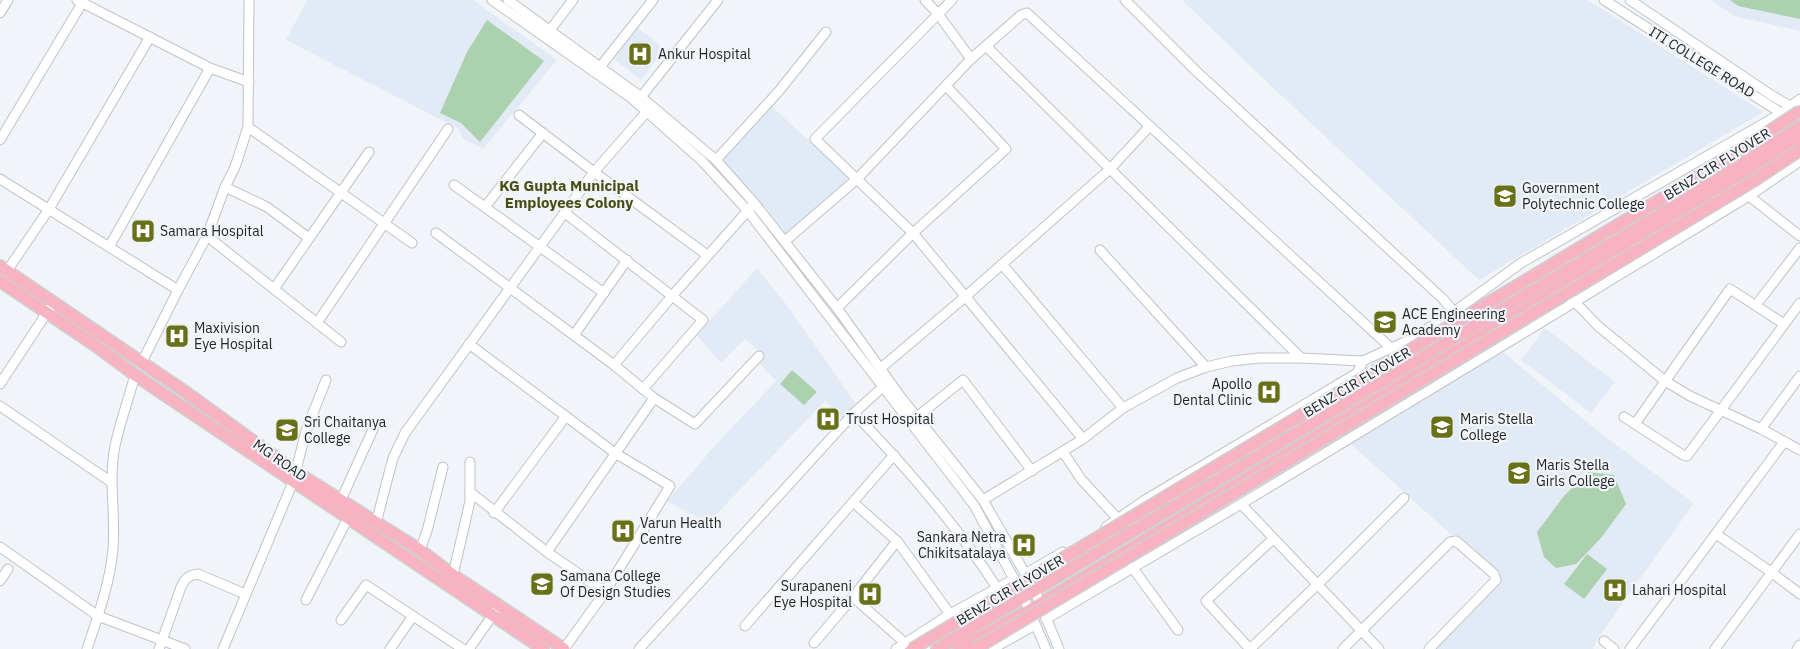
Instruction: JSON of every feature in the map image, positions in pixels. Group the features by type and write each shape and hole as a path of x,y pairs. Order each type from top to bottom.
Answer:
{"main road":[{"name":"BENZ CIR FLYOVER","path":"909,646 1713,168 1797,110"},
{"path":"937,649 1669,209 1800,126"},
{"path":"958,649 1030,610 1560,288 1800,139"},
{"path":"976,649 1623,260 1755,180 1800,150"},
{"name":"MG ROAD","path":"4,268 142,362 348,518 543,649"},
{"name":"MG ROAD","path":"0,281 96,346 135,375 219,430 294,477 341,500 420,550 453,576 564,649"},
{"path":"135,375 142,362"},
{"path":"427,571 433,560"}],"street":[{"path":"0,13 8,0"},
{"path":"142,362 207,236 225,187 235,167 248,127 248,0"},
{"path":"493,0 630,97 649,108 716,160 755,204 983,500 1034,589 1059,649"},
{"path":"508,0 641,97 649,108 747,210 974,505 1024,596 1046,649"},
{"path":"550,30 573,0"},
{"path":"600,66 653,0"},
{"path":"641,97 718,0"},
{"path":"925,0 938,14 971,59"},
{"path":"952,0 815,139 913,233 1083,439"},
{"path":"1126,0 1195,70 1443,299 1468,329"},
{"name":"ITI COLLEGE ROAD","path":"1604,0 1800,126"},
{"name":"ITI COLLEGE ROAD","path":"1630,0 1771,95 1797,110"},
{"path":"0,140 81,1 210,68 249,82"},
{"path":"785,242 857,179 971,59 1021,15 1027,13 1391,348"},
{"path":"716,160 779,91 826,32"},
{"path":"4,268 49,209 150,38"},
{"path":"987,46 1301,358"},
{"path":"109,247 210,68"},
{"path":"837,308 913,233 1006,149 946,86"},
{"path":"983,500 1083,439 1124,408 1177,378 1206,367 1232,361 1259,358 1362,361 1413,338 1454,312 1521,263 1782,113 1797,110 1800,99"},
{"path":"376,523 393,458 405,433 594,172 649,108"},
{"path":"519,115 707,255"},
{"path":"248,127 412,242"},
{"path":"881,368 965,297 1110,169 1149,127"},
{"path":"317,322 448,129"},
{"path":"485,207 543,133"},
{"path":"274,288 369,152"},
{"path":"1046,619 1241,504 1750,196 1800,161"},
{"path":"0,179 178,290"},
{"path":"454,184 604,293"},
{"path":"225,187 267,207 309,238"},
{"path":"1750,196 1800,236"},
{"path":"614,365 707,255 747,210 755,204"},
{"path":"565,213 703,320 643,389"},
{"path":"436,233 614,365 654,398 695,424 759,356"},
{"path":"207,236 341,342"},
{"path":"1756,305 1800,248"},
{"path":"1100,250 1206,367"},
{"path":"574,335 626,260"},
{"path":"1002,264 1124,408"},
{"path":"1560,288 1598,326 1665,382 1690,396 1799,448"},
{"path":"1635,424 1730,289 1784,324"},
{"path":"0,384 54,302"},
{"path":"1624,417 1687,456 1800,303"},
{"path":"469,344 615,453 670,486 605,592 564,649"},
{"path":"1025,574 1357,373 1362,361"},
{"path":"87,649 107,585 113,549 114,514 111,482 115,445 135,375"},
{"path":"1761,429 1800,376"},
{"path":"223,649 294,477 301,444 326,380"},
{"path":"639,649 854,413 890,380"},
{"path":"918,416 963,380 1032,471"},
{"path":"546,552 654,398"},
{"path":"0,406 111,482"},
{"path":"854,413 894,455 981,563 997,588"},
{"path":"494,513 566,416"},
{"path":"341,500 374,427"},
{"path":"1630,649 1784,442"},
{"path":"1063,452 1082,479 1118,518"},
{"path":"745,626 894,455"},
{"path":"453,576 470,501 470,462"},
{"path":"420,550 427,532 443,467"},
{"path":"470,492 494,513 546,552 605,592"},
{"path":"1273,539 1206,601 1250,649 1404,498"},
{"path":"854,503 897,541 950,614"},
{"path":"1241,504 1379,649"},
{"path":"306,600 348,518"},
{"path":"1716,534 1800,594"},
{"path":"1715,649 1800,534"},
{"path":"814,643 897,541"},
{"path":"1343,649 1450,542 1456,541 1494,574 1496,580 1429,649"},
{"path":"0,547 98,616 161,645 185,649"},
{"path":"1132,567 1178,630"},
{"path":"0,581 8,569"},
{"path":"161,645 181,587 185,579 191,575 198,574 245,594"},
{"path":"896,649 909,646 950,614 1014,578"},
{"path":"341,620 366,585 463,649"},
{"path":"853,597 909,646"},
{"path":"469,649 500,606"},
{"path":"390,649 413,616"},
{"path":"992,649 1035,625"},
{"path":"1604,641 1614,649"},
{"path":"1797,649 1800,644"}],"shaded area":[{"path":"307,0 473,0 557,60 483,149 462,138 459,129 286,40"},
{"name":"Government Polytechnic College","path":"1182,0 1588,0 1763,112 1479,280"},
{"path":"1711,0 1800,0 1800,31 1734,16"},
{"name":"Ankur Hospital","path":"638,28 665,49 641,80 614,59"},
{"path":"764,99 849,178 785,238 718,153"},
{"path":"757,268 786,304 856,404 842,418 825,401 708,523 667,501 720,440 776,381 759,363 764,355 745,339 721,363 697,335"},
{"path":"1545,328 1615,382 1591,413 1521,360"},
{"name":"Maris Stella Girls College","path":"1503,352 1594,428 1694,503 1598,638 1593,649 1434,649 1500,579 1351,444"}],"green space":[{"path":"1730,0 1800,0 1800,19 1738,6"},
{"path":"487,20 544,61 480,142 461,123 440,113 467,52"},
{"path":"792,370 817,392 804,405 780,384"},
{"path":"1588,472 1614,475 1626,504 1601,538 1576,564 1556,568 1544,557 1537,532 1564,496"},
{"path":"1587,554 1607,569 1584,599 1564,584"}],"place":[{"name":"Ankur Hospital","path":"640,54"},
{"name":"Government Polytechnic College","path":"1505,196"},
{"name":"Samara Hospital","path":"143,231"},
{"name":"ACE Engineering Academy","path":"1385,322"},
{"name":"Maxivision Eye Hospital","path":"177,336"},
{"name":"Apollo Dental Clinic","path":"1269,392"},
{"name":"Trust Hospital","path":"828,419"},
{"name":"Maris Stella College","path":"1442,427"},
{"name":"Sri Chaitanya College","path":"287,430"},
{"name":"Maris Stella Girls College","path":"1519,473"},
{"name":"Varun Health Centre","path":"623,531"},
{"name":"Sankara Netra Chikitsatalaya","path":"1024,545"},
{"name":"Samana College Of Design Studies","path":"542,584"},
{"name":"Lahari Hospital","path":"1615,590"},
{"name":"Surapaneni Eye Hospital","path":"870,594"}],"district":[{"name":"KG Gupta Municipal Employees Colony","path":"569,194"}]}
